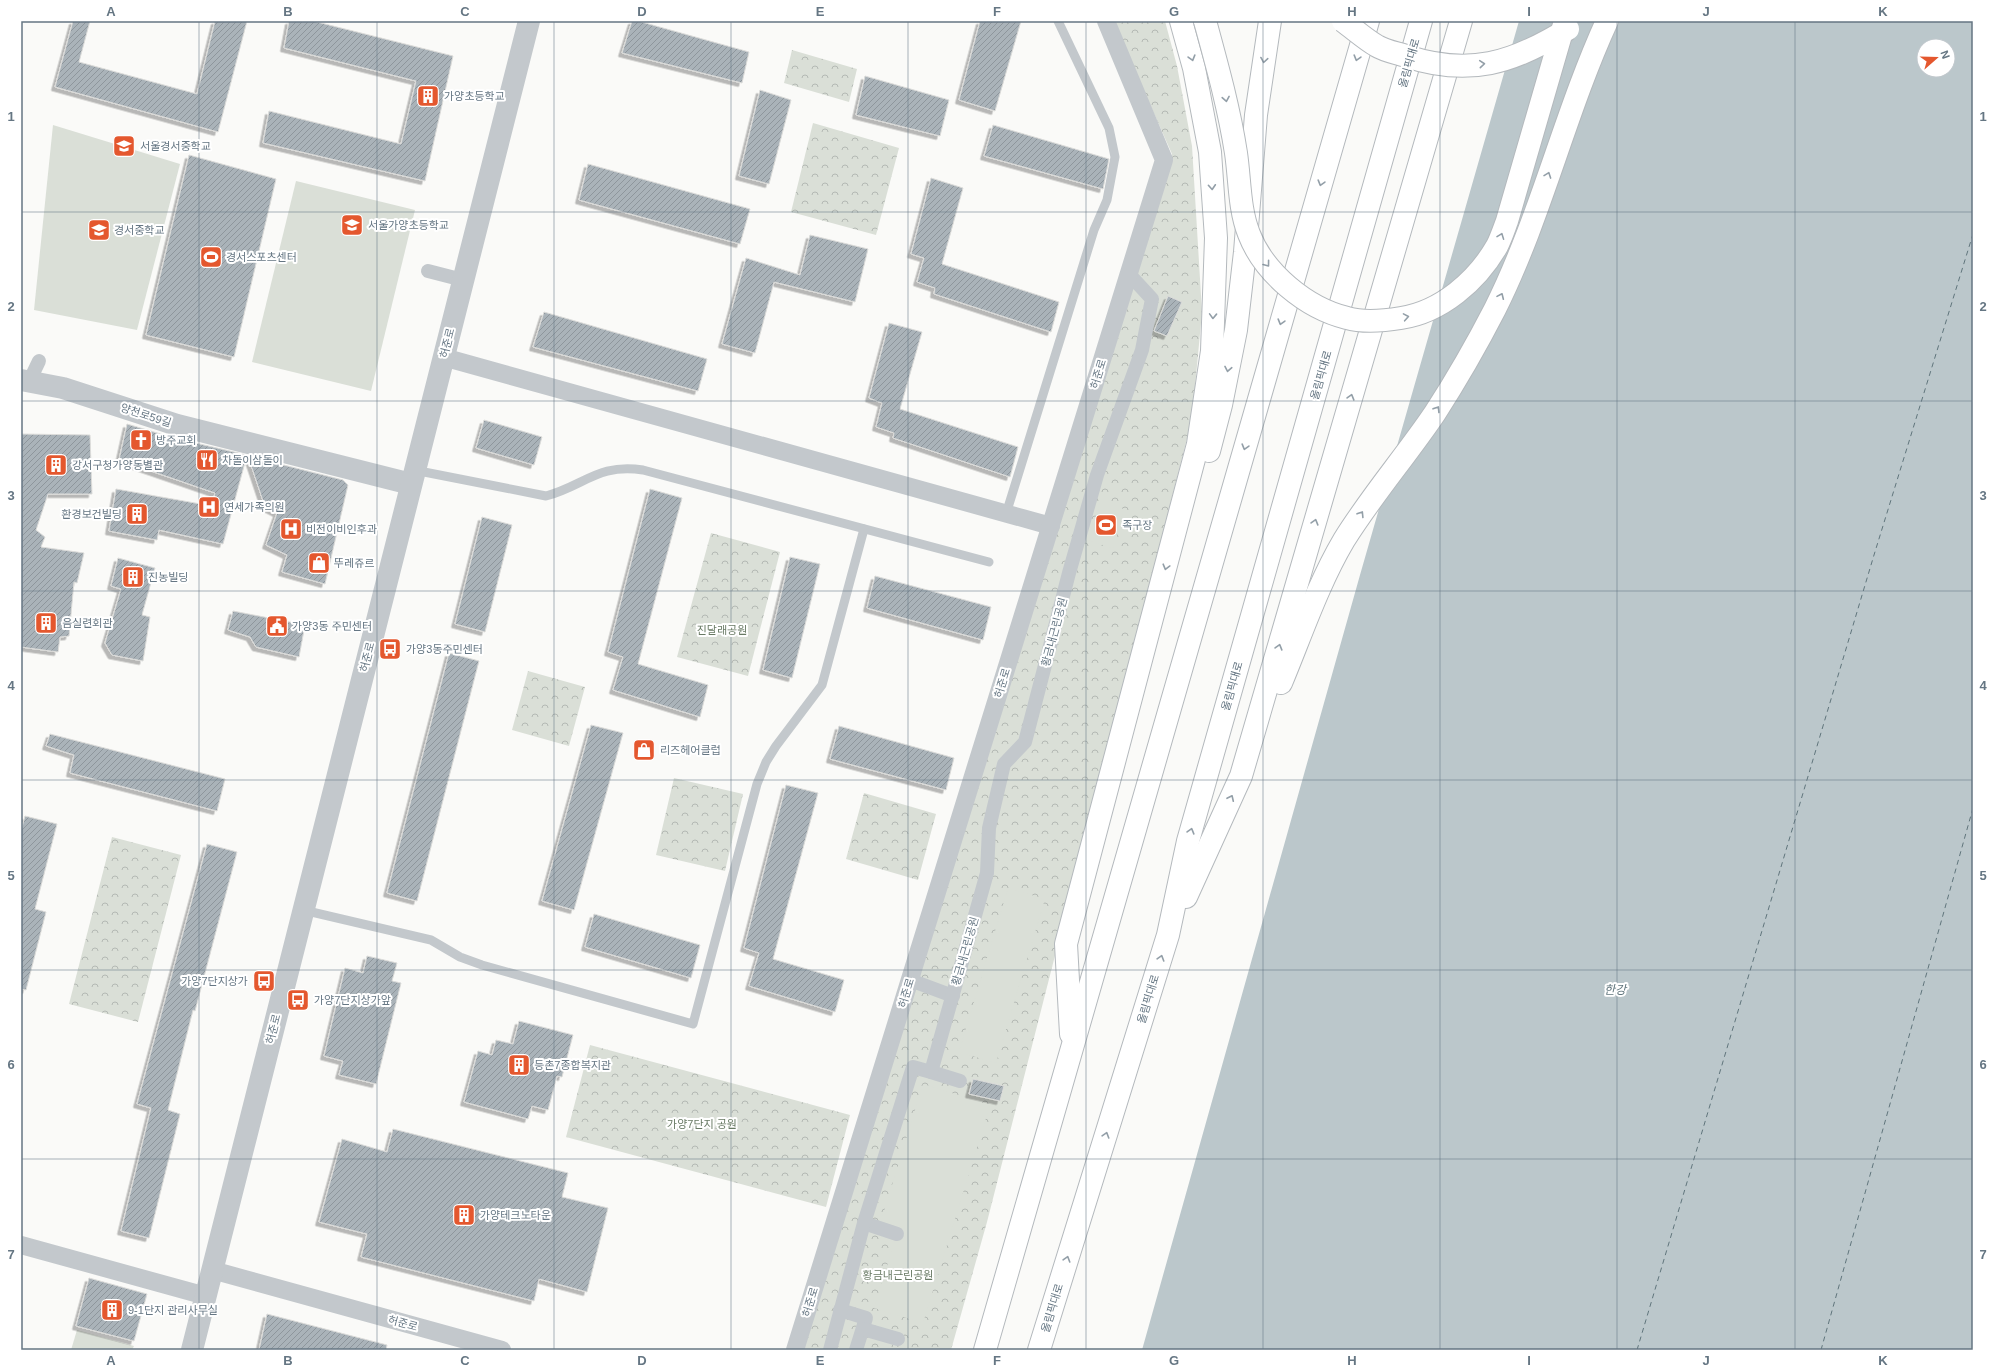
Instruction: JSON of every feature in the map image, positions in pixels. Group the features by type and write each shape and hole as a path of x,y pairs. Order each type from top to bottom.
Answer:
{"highway":[{"path":"1072,1049 1066,944 1198,444 1212,351 1216,238 1210,152 1194,68 1181,21"},
{"path":"1204,21 1223,87 1236,153 1241,198 1249,234 1266,264 1288,288 1318,308 1347,318 1380,321 1412,316 1438,305 1460,290 1483,268 1498,245 1507,221 1565,21"},
{"path":"1172,542 1199,490 1221,405 1236,330 1245,252 1256,116 1270,21"},
{"path":"1343,21 1378,47 1419,60 1456,67 1498,63 1540,47 1580,21"},
{"path":"985,1350 1368,21"},
{"name":"올림픽대로","path":"1039,1350 1168,935 1188,842 1421,21"},
{"path":"1241,776 1461,21"},
{"path":"1168,935 1241,776 1316,598 1343,542 1370,500 1435,413 1470,356 1495,308 1522,249 1591,56 1608,21"}],"street":[{"name":"허준로","path":"192,1350 529,21"},
{"name":"허준로","path":"795,1350 1164,160 1106,21"},
{"path":"428,272 463,280"},
{"name":"황금내근린공원","path":"931,1072 987,873 989,828 1004,764 1025,742 1069,573 1097,475 1142,350 1152,299 1129,274"},
{"path":"443,357 1051,526"},
{"path":"25,381 39,361"},
{"name":"양천로59길","path":"25,381 63,388 177,425 413,477"},
{"name":"황금내근린공원","path":"910,980 952,996"},
{"path":"830,1350 864,1223 913,1067 960,1081"},
{"path":"864,1223 892,1228"},
{"path":"21,1245 206,1296"},
{"name":"허준로","path":"212,1270 502,1350"},
{"path":"840,1310 866,1318 856,1350"},
{"path":"863,1329 898,1338"}],"lane":[{"path":"1006,514 1094,230 1107,200 1115,157 1109,128 1058,21"},
{"path":"413,477 546,496 556,493 601,472 629,468 659,474 989,562"},
{"path":"303,910 431,940 460,957 693,1024 757,784 766,762 776,746 822,685 864,529"}],"green space":[{"name":"황금내근린공원","path":"1113,21 1165,21 1177,66 1192,146 1202,312 1192,419 987,1222 951,1350 800,1350 1057,528 1172,154"},
{"path":"792,50 857,69 849,102 784,83"},
{"path":"813,123 899,148 876,235 791,212"},
{"path":"53,125 180,164 137,330 34,310"},
{"path":"296,181 415,210 371,391 252,362"},
{"name":"족구장","path":"1100,503 1124,509 1113,548 1089,541"},
{"name":"진달래공원","path":"711,533 780,552 748,676 677,657"},
{"path":"528,671 585,687 569,746 512,730"},
{"path":"674,778 743,794 725,871 656,855"},
{"path":"864,793 936,814 918,880 846,859"},
{"path":"112,837 181,855 138,1022 69,1004"},
{"path":"1008,888 1045,899 996,1063 959,1052"},
{"name":"가양7단지 공원","path":"590,1045 850,1115 826,1207 566,1137"},
{"path":"923,1084 990,1105 923,1323 874,1308 900,1224 882,1218"},
{"path":"77,1330 134,1346 132,1350 71,1350"}],"water":[{"name":"한강","path":"1519,21 1973,21 1973,1350 1142,1350 1360,575"}],"building":[{"path":"73,21 90,21 79,62 197,94 215,21 247,21 218,132 55,87"},
{"name":"가양초등학교","path":"289,21 313,21 453,56 425,181 263,143 269,111 401,144 416,81 284,48"},
{"path":"632,21 638,21 749,52 742,83 622,53"},
{"path":"980,21 1021,21 995,111 959,100"},
{"path":"865,76 949,100 940,136 856,115"},
{"path":"760,90 791,100 769,184 739,176"},
{"path":"993,125 1109,159 1103,189 984,156"},
{"name":"경서스포츠센터","path":"189,155 276,179 234,357 146,335"},
{"path":"588,164 750,209 740,244 579,200"},
{"path":"931,178 963,188 942,264 1059,302 1051,332 934,294 935,288 917,282 924,258 911,254"},
{"path":"810,235 868,249 855,302 774,282 755,353 722,344 746,258 800,275"},
{"path":"1168,296 1182,302 1167,336 1154,331"},
{"path":"544,312 707,359 698,391 533,347"},
{"path":"889,323 922,332 900,409 1018,447 1010,477 893,438 894,433 876,427 882,403 869,398"},
{"path":"484,420 542,437 534,465 476,448"},
{"path":"127,424 191,443 247,455 223,544 159,530 157,540 109,531 116,489 212,506 215,493 119,460"},
{"path":"21,434 90,435 92,494 48,494 36,530 45,537 41,547 84,553 77,583 74,582 69,636 60,637 58,652 21,647"},
{"path":"248,456 343,480 348,485 325,584 282,572 287,555 266,545 277,513 265,507"},
{"path":"650,489 682,498 638,664 708,685 700,717 613,690 623,657 608,652"},
{"path":"482,517 512,525 485,632 455,624"},
{"path":"790,557 820,564 792,678 763,670"},
{"path":"118,558 155,568 142,615 150,617 143,661 112,655 105,643 121,589 111,586"},
{"path":"875,576 991,607 983,640 867,608"},
{"path":"233,611 305,625 299,657 256,647 250,637 228,630"},
{"path":"449,653 479,661 417,901 387,893"},
{"path":"591,725 623,733 574,910 542,901"},
{"path":"839,726 954,758 946,790 830,759"},
{"path":"50,734 225,779 217,811 70,773 74,755 46,746"},
{"path":"786,785 818,793 773,959 844,980 835,1012 749,986 759,953 744,948"},
{"path":"25,816 57,824 35,909 46,912 26,990 21,989 21,831"},
{"path":"207,844 237,852 195,1011 193,1010 168,1110 180,1114 149,1238 121,1231 151,1108 137,1104"},
{"path":"594,914 700,945 691,978 585,947"},
{"path":"367,956 397,963 392,981 401,983 376,1084 339,1075 343,1061 324,1056 345,968 363,973"},
{"name":"등촌7종합복지관","path":"519,1021 573,1035 562,1077 557,1076 548,1110 532,1106 528,1119 464,1102 478,1051 492,1055 496,1040 513,1044"},
{"path":"973,1079 1004,1086 1000,1101 969,1094"},
{"name":"가양테크노타운","path":"393,1129 568,1173 562,1197 608,1208 587,1292 539,1279 534,1301 361,1257 367,1234 319,1222 342,1139 387,1152"},
{"name":"9-1단지 관리사무실","path":"89,1278 147,1294 134,1341 76,1326"},
{"path":"267,1314 387,1345 386,1350 259,1350"}],"ferry route":[{"path":"1637,1350 1874,555 1973,234"},
{"path":"1821,1350 1973,808"}],"place":[{"name":"가양초등학교","path":"428,96"},
{"name":"서울경서중학교","path":"124,146"},
{"name":"서울가양초등학교","path":"352,225"},
{"name":"경서중학교","path":"99,230"},
{"name":"경서스포츠센터","path":"211,257"},
{"name":"방주교회","path":"141,440"},
{"name":"차돌이삼돌이","path":"207,460"},
{"name":"강서구청가양동별관","path":"56,465"},
{"name":"연세가족의원","path":"209,507"},
{"name":"환경보건빌딩","path":"137,514"},
{"name":"족구장","path":"1106,525"},
{"name":"비전이비인후과","path":"291,529"},
{"name":"뚜레쥬르","path":"319,563"},
{"name":"진농빌딩","path":"133,577"},
{"name":"음실련회관","path":"46,623"},
{"name":"가양3동 주민센터","path":"277,626"},
{"name":"가양3동주민센터","path":"390,649"},
{"name":"리즈헤어클럽","path":"644,750"},
{"name":"가양7단지상가","path":"264,981"},
{"name":"가양7단지상가앞","path":"298,1000"},
{"name":"등촌7종합복지관","path":"519,1065"},
{"name":"가양테크노타운","path":"464,1215"},
{"name":"9-1단지 관리사무실","path":"112,1310"}]}
